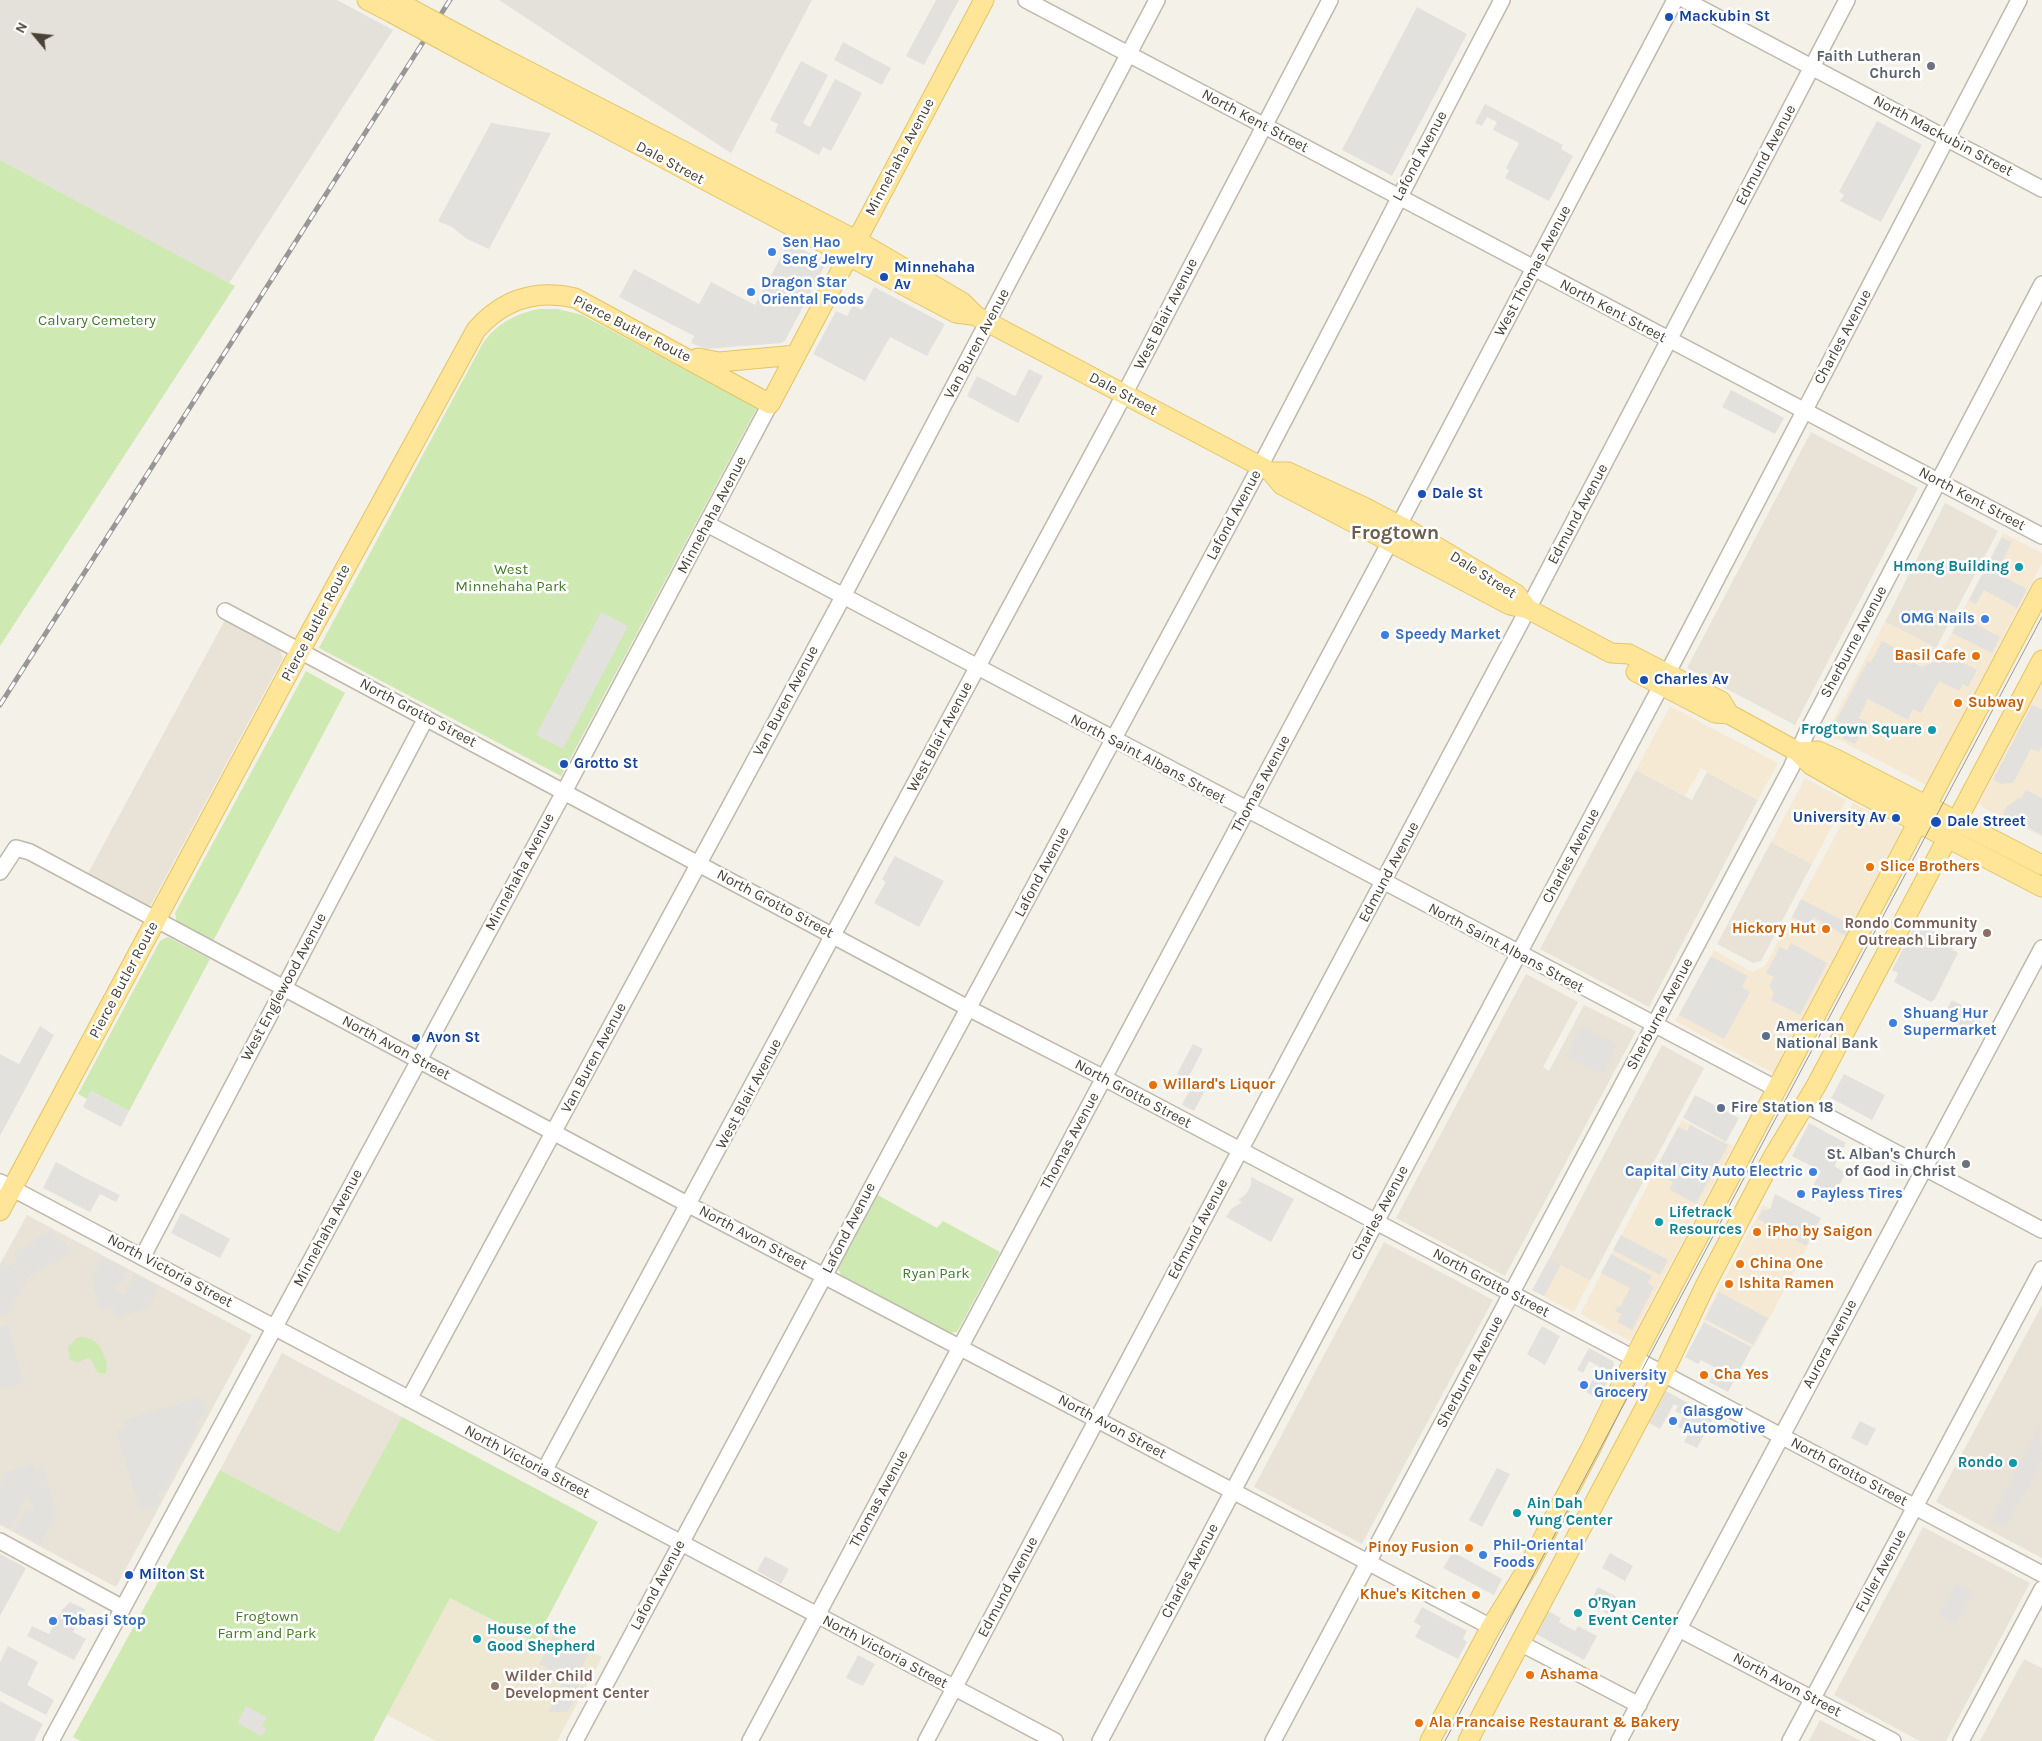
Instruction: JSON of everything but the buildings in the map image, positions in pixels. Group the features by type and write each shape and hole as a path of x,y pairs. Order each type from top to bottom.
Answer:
{"main road":[{"name":"Dale Street","path":"367,0 395,5 491,59 852,248 956,313 982,319 1265,469 1282,485 1395,533 1516,594 1528,609 1611,652 1623,665 1721,701 1728,714 1798,752 1811,765 2042,888"},
{"name":"Minnehaha Avenue","path":"770,404 984,0"},
{"name":"Pierce Butler Route","path":"0,1211 6,1185 156,919 470,340 494,312 517,299 531,295 561,295 591,305 770,404"},
{"path":"686,356 719,362 796,355"},
{"path":"1430,1741 1491,1627 1527,1569 1559,1509 1598,1435 1634,1359 2042,588"},
{"path":"1468,1741 1663,1374 1709,1278 1774,1157 1806,1105 2042,660"},
{"name":"Dale Street","path":"1798,752 1818,751 1827,755 2042,865"}],"street":[{"name":"North Kent Street","path":"1026,0 2042,536"},
{"name":"Van Buren Avenue","path":"409,1399 843,597 982,319 1157,0"},
{"name":"West Blair Avenue","path":"544,1471 834,936 1124,394 1330,0"},
{"name":"Lafond Avenue","path":"575,1741 870,1188 1113,740 1265,469 1398,197 1502,0"},
{"name":"West Thomas Avenue","path":"1395,533 1675,0"},
{"name":"North Mackubin Street","path":"1685,0 2042,189"},
{"name":"Edmund Avenue","path":"926,1741 1528,609 1848,0"},
{"name":"Charles Avenue","path":"1100,1741 1664,680 2019,0"},
{"name":"Sherburne Avenue","path":"1273,1741 1654,1025 2042,284"},
{"name":"Minnehaha Avenue","path":"51,1741 564,792 770,404"},
{"name":"North Saint Albans Street","path":"706,524 1777,1089"},
{"name":"Thomas Avenue","path":"750,1741 1395,533"},
{"name":"North Grotto Street","path":"225,611 968,1008 2042,1574"},
{"name":"West Englewood Avenue","path":"143,1256 426,718"},
{"name":"North Avon Street","path":"0,872 16,848 30,852 689,1204 1491,1627"},
{"name":"Aurora Avenue","path":"1620,1741 2042,948"},
{"path":"1806,1105 2042,1230"},
{"name":"North Victoria Street","path":"6,1185 143,1256 680,1544 1055,1741"},
{"name":"Fuller Avenue","path":"1790,1741 2042,1268"},
{"path":"0,1541 123,1608"},
{"path":"1961,1741 2042,1589"},
{"name":"North Avon Street","path":"1679,1629 1893,1741"},
{"path":"1520,1643 1639,1705"}],"shaded area":[{"path":"0,0 337,0 393,30 229,283 0,160"},
{"path":"499,0 812,0 731,153"},
{"path":"936,0 959,0 924,65 906,56"},
{"path":"1417,7 1467,34 1392,176 1342,150"},
{"path":"843,42 891,68 882,85 834,60"},
{"path":"801,61 828,75 803,123 810,127 835,79 862,93 831,151 823,147 819,155 775,132 778,124 770,120"},
{"path":"1485,104 1563,145 1561,149 1573,156 1549,201 1505,178 1509,170 1506,168 1519,143 1493,130 1497,122 1487,117 1482,126 1475,123"},
{"path":"1877,121 1922,145 1881,222 1840,201 1844,195 1839,192"},
{"path":"491,123 551,133 489,249 467,239 452,227 438,221"},
{"path":"789,242 823,260 824,267 785,341 781,343 706,349 691,343 694,336 619,297 634,269 699,304 711,282 755,305"},
{"path":"874,287 945,324 927,356 890,337 865,381 813,354 836,311 847,316 853,305 862,310"},
{"path":"1029,369 1043,376 1018,423 967,396 977,376 1015,396"},
{"path":"1731,390 1784,418 1775,434 1722,407"},
{"path":"1811,432 1918,488 1795,725 1687,668"},
{"path":"1945,503 1998,531 1936,648 1885,622"},
{"path":"2003,533 2042,553 2042,563 1926,785 1826,733 1885,622 1942,651"},
{"path":"2002,537 2012,542 1996,573 2027,589 2017,608 1984,590 1976,604 1969,600"},
{"path":"601,612 628,626 563,749 536,735"},
{"path":"1961,616 2000,637 1992,653 1952,633"},
{"path":"225,620 279,649 283,658 150,906 146,906 87,875"},
{"path":"1882,641 1910,655 1908,660 1922,667 1939,660 1943,652 1977,670 1968,687 1963,684 1959,691 1939,681 1921,713 1913,709 1908,720 1868,699 1859,718 1867,722 1855,744 1842,738 1844,734 1832,728 1868,661 1871,662"},
{"path":"2042,683 2042,837 1984,808 1979,803"},
{"path":"2032,705 2042,709 2042,746 2039,752 2031,749 2013,783 2001,784 1993,780"},
{"path":"1670,706 1778,763 1758,800 1701,768 1685,796 1636,770"},
{"path":"1636,770 1692,800 1707,772 1758,800 1649,1007 1540,949"},
{"path":"1805,778 1846,800 1812,864 1771,842"},
{"path":"2026,790 2042,798 2042,835 2003,815 2006,807 2019,798 2021,799"},
{"path":"1853,803 1902,829 1773,1073 1675,1021 1714,950 1752,972 1765,966"},
{"path":"1771,842 1812,864 1761,961 1753,963 1717,944"},
{"path":"895,856 944,881 919,927 874,903 886,882 882,879"},
{"path":"1801,899 1851,925 1846,936 1813,917 1809,926 1792,917"},
{"path":"1923,926 1955,943 1952,949 1958,953 1935,999 1931,1002 1894,982 1898,973 1892,970 1913,929 1919,932"},
{"path":"1791,943 1827,963 1800,1015 1771,1000 1774,994 1769,985 1774,977 1766,973 1780,947 1787,950"},
{"path":"1711,956 1748,976 1742,987 1750,992 1724,1039 1679,1015"},
{"path":"1526,974 1578,1002 1543,1067 1549,1071 1584,1005 1636,1031 1505,1276 1396,1218"},
{"path":"1952,1000 1983,1017 1975,1033 1943,1016"},
{"path":"40,1026 54,1035 0,1136 0,1054 19,1064"},
{"path":"1581,1027 1617,1045 1602,1074 1566,1056"},
{"path":"1193,1044 1203,1049 1187,1080 1177,1074"},
{"path":"1662,1045 1704,1068 1590,1281 1549,1259"},
{"path":"1844,1074 1885,1095 1872,1120 1831,1098"},
{"path":"1195,1080 1207,1087 1194,1111 1182,1105"},
{"path":"91,1091 129,1111 121,1127 83,1107"},
{"path":"1695,1095 1739,1118 1726,1142 1683,1118"},
{"path":"1682,1120 1733,1146 1630,1341 1580,1314"},
{"path":"1809,1123 1846,1143 1834,1166 1846,1173 1832,1198 1812,1188 1821,1171 1792,1156"},
{"path":"1690,1125 1728,1145 1696,1204 1670,1190 1673,1182 1654,1172 1678,1127 1687,1131"},
{"path":"56,1162 120,1195 116,1202 100,1194 90,1212 43,1188"},
{"path":"1251,1177 1294,1199 1271,1242 1226,1217 1231,1209 1242,1202 1238,1200 1246,1194 1251,1185"},
{"path":"1775,1194 1821,1218 1806,1246 1758,1219 1762,1211 1770,1209"},
{"path":"1763,1205 1815,1232 1754,1347 1703,1320"},
{"path":"181,1213 230,1239 220,1258 171,1233"},
{"path":"27,1215 252,1335 116,1587 0,1525 0,1264"},
{"path":"52,1230 55,1236 67,1245 71,1252 28,1277 6,1318 0,1314 0,1268 3,1262 11,1266 17,1261 13,1253"},
{"path":"1621,1235 1668,1260 1660,1275 1613,1250"},
{"path":"1384,1242 1493,1300 1362,1544 1254,1487"},
{"path":"1611,1254 1652,1276 1648,1283 1654,1287 1632,1330 1617,1322 1621,1314 1615,1311 1618,1306 1620,1307 1630,1288 1601,1273"},
{"path":"102,1257 128,1270 120,1285 113,1284 121,1294 131,1293 126,1289 134,1274 159,1287 148,1308 115,1318 114,1310 108,1307 100,1310 91,1278"},
{"path":"1549,1259 1590,1281 1574,1312 1532,1290"},
{"path":"1549,1259 1561,1265 1544,1296 1532,1290"},
{"path":"1719,1292 1768,1318 1753,1345 1705,1319"},
{"path":"2042,1305 2042,1558 1936,1502"},
{"path":"1704,1322 1752,1347 1728,1392 1709,1382 1716,1368 1701,1360 1698,1364 1685,1357"},
{"path":"8,1325 24,1384 0,1389 0,1327"},
{"path":"1542,1326 1560,1336 1545,1365 1527,1354"},
{"path":"1589,1348 1613,1361 1614,1365 1607,1377 1610,1379 1597,1398 1586,1392 1600,1367 1589,1361 1583,1373 1577,1370"},
{"path":"282,1353 402,1417 339,1534 220,1470"},
{"path":"1666,1391 1714,1417 1697,1448 1684,1442 1689,1433 1678,1427 1683,1415 1675,1411 1678,1406 1674,1404 1660,1429 1649,1423"},
{"path":"201,1397 208,1417 193,1422 200,1426 163,1493 157,1490 161,1504 140,1510 116,1431 125,1428 123,1420"},
{"path":"1860,1421 1876,1429 1867,1446 1851,1438"},
{"path":"2040,1426 2042,1460 2005,1528 1990,1520"},
{"path":"33,1464 35,1471 43,1469 57,1513 40,1544 15,1530 26,1509 32,1512 34,1510 28,1495 10,1528 0,1522 0,1485 8,1471"},
{"path":"1497,1468 1510,1474 1482,1527 1469,1520"},
{"path":"1923,1527 2030,1583 1946,1741 1920,1741 1834,1695"},
{"path":"1453,1552 1502,1579 1494,1595 1443,1568"},
{"path":"1610,1553 1633,1566 1625,1581 1602,1568"},
{"path":"0,1554 26,1568 0,1616"},
{"path":"765,1556 789,1569 781,1584 757,1571"},
{"path":"1956,1583 1973,1592 1956,1623 1939,1614"},
{"path":"1598,1587 1617,1597 1608,1614 1589,1604"},
{"name":"Wilder Child Development Center","path":"450,1598 534,1642 543,1626 602,1657 557,1741 436,1741 387,1715"},
{"path":"70,1602 85,1609 73,1632 86,1639 74,1660 27,1636 32,1626 49,1634 62,1610"},
{"path":"1422,1607 1467,1631 1463,1639 1467,1642 1458,1659 1415,1637 1421,1626 1414,1622"},
{"path":"1548,1611 1561,1618 1559,1622 1575,1631 1578,1626 1597,1636 1584,1660 1536,1634"},
{"path":"553,1636 588,1655 579,1672 575,1670 570,1680 539,1664"},
{"path":"8,1646 38,1662 27,1685 54,1700 46,1715 0,1691 0,1662"},
{"path":"858,1655 875,1664 863,1686 846,1678"},
{"path":"2024,1659 2042,1668 2042,1741 1980,1741"},
{"path":"562,1684 584,1686 567,1712 548,1712"},
{"path":"0,1701 43,1724 34,1741 0,1741"},
{"path":"246,1706 267,1718 262,1726 266,1729 262,1736 237,1723"},
{"path":"1820,1720 1861,1741 1809,1741"}],"green space":[{"name":"Calvary Cemetery","path":"0,160 235,286 0,646"},
{"name":"West Minnehaha Park","path":"539,309 558,309 582,315 757,408 561,776 319,648 483,343 508,320"},
{"path":"306,671 345,693 212,943 177,923 175,913"},
{"path":"168,937 210,959 129,1111 91,1091 87,1099 78,1094 160,941"},
{"name":"Ryan Park","path":"876,1194 937,1228 943,1221 1000,1252 957,1332 949,1333 841,1275 837,1266"},
{"path":"78,1337 94,1341 100,1347 106,1364 105,1374 97,1372 90,1358 77,1362 70,1360 68,1347"},
{"name":"Frogtown Farm and Park","path":"402,1417 598,1522 535,1642 450,1598 373,1741 81,1741 73,1737 220,1470 339,1533"}],"tram line":[{"path":"1445,1741 2042,617"}],"railway":[{"path":"0,705 450,0"}],"place":[{"name":"Mackubin St","path":"1669,17"},
{"name":"Faith Lutheran Church","path":"1931,66"},
{"name":"Sen Hao Seng Jewelry","path":"772,252"},
{"name":"Minnehaha Av","path":"884,277"},
{"name":"Dragon Star Oriental Foods","path":"751,292"},
{"name":"Dale St","path":"1422,494"},
{"name":"Hmong Building","path":"2019,567"},
{"name":"OMG Nails","path":"1985,619"},
{"name":"Speedy Market","path":"1385,635"},
{"name":"Basil Cafe","path":"1976,656"},
{"name":"Charles Av","path":"1644,680"},
{"name":"Subway","path":"1958,703"},
{"name":"Frogtown Square","path":"1932,730"},
{"name":"Grotto St","path":"564,764"},
{"name":"University Av","path":"1896,818"},
{"name":"Dale Street","path":"1936,822"},
{"name":"Slice Brothers","path":"1870,867"},
{"name":"Hickory Hut","path":"1826,929"},
{"name":"Rondo Community Outreach Library","path":"1987,933"},
{"name":"Shuang Hur Supermarket","path":"1893,1023"},
{"name":"American National Bank","path":"1766,1036"},
{"name":"Avon St","path":"416,1038"},
{"name":"Willard's Liquor","path":"1153,1085"},
{"name":"Fire Station 18","path":"1721,1108"},
{"name":"St. Alban's Church of God in Christ","path":"1966,1164"},
{"name":"Capital City Auto Electric","path":"1813,1172"},
{"name":"Payless Tires","path":"1801,1194"},
{"name":"Lifetrack Resources","path":"1659,1222"},
{"name":"iPho by Saigon","path":"1757,1232"},
{"name":"China One","path":"1740,1264"},
{"name":"Ishita Ramen","path":"1729,1284"},
{"name":"Cha Yes","path":"1704,1375"},
{"name":"University Grocery","path":"1584,1385"},
{"name":"Glasgow Automotive","path":"1673,1421"},
{"name":"Rondo","path":"2013,1463"},
{"name":"Ain Dah Yung Center","path":"1517,1513"},
{"name":"Pinoy Fusion","path":"1469,1548"},
{"name":"Phil-Oriental Foods","path":"1483,1555"},
{"name":"Milton St","path":"129,1575"},
{"name":"Khue's Kitchen","path":"1476,1595"},
{"name":"O'Ryan Event Center","path":"1578,1613"},
{"name":"Tobasi Stop","path":"53,1621"},
{"name":"House of the Good Shepherd","path":"477,1639"},
{"name":"Ashama","path":"1530,1675"},
{"name":"Wilder Child Development Center","path":"495,1686"},
{"name":"Ala Francaise Restaurant & Bakery","path":"1419,1723"}],"district":[{"name":"Frogtown","path":"1395,533"}]}
